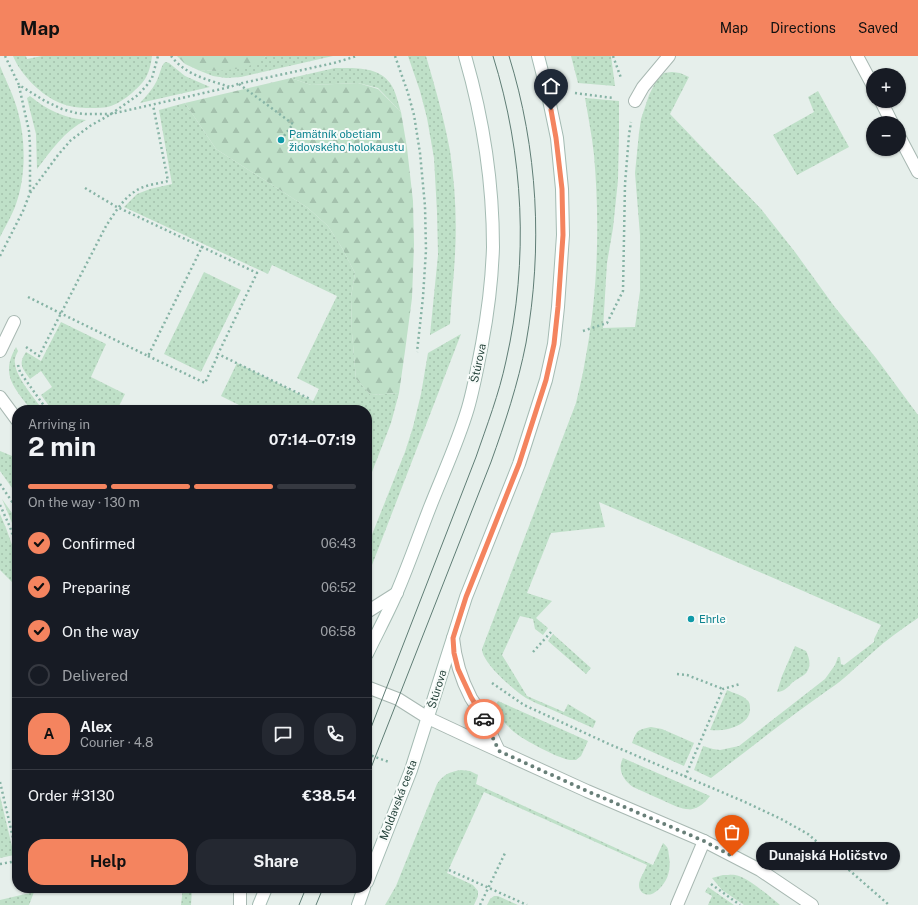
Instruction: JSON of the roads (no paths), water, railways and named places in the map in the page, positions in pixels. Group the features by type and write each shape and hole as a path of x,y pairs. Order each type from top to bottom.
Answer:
{"street":[{"name":"Štúrova","path":"372,644 397,593 468,408 477,374 485,329 493,248 492,205 488,167 480,118 465,56"},
{"name":"Štúrova","path":"428,718 466,597 519,464 546,380 554,344 563,242 562,189 556,138 548,95 538,56"},
{"path":"635,101 644,87 669,56"},
{"path":"857,56 866,73"},
{"path":"906,149 918,172"},
{"path":"0,351 12,326"},
{"path":"0,397 12,413"},
{"path":"372,609 397,593"},
{"path":"453,638 454,653 464,684 482,715 499,751"},
{"path":"372,689 398,699 428,718 499,751 587,791 704,841 760,870 812,905"},
{"name":"Moldavská cesta","path":"372,869 411,770 428,718"},
{"path":"677,905 704,841"},
{"path":"240,893 240,905"},
{"path":"259,905 264,893"},
{"path":"358,905 362,893"}],"tram line":[{"path":"372,725 476,457 500,385 513,323 518,285 520,208 517,169 511,131 493,56"},
{"path":"372,765 491,462 511,403 526,343 535,271 535,199 532,163 526,127 519,91 509,56"},
{"path":"299,905 304,893"},
{"path":"316,905 321,893"}],"place":[{"name":"Pamätník obetiam židovského holokaustu","path":"281,140"},
{"name":"Ehrle","path":"691,619"},
{"name":"Dunajská Holičstvo","path":"732,856"}]}
